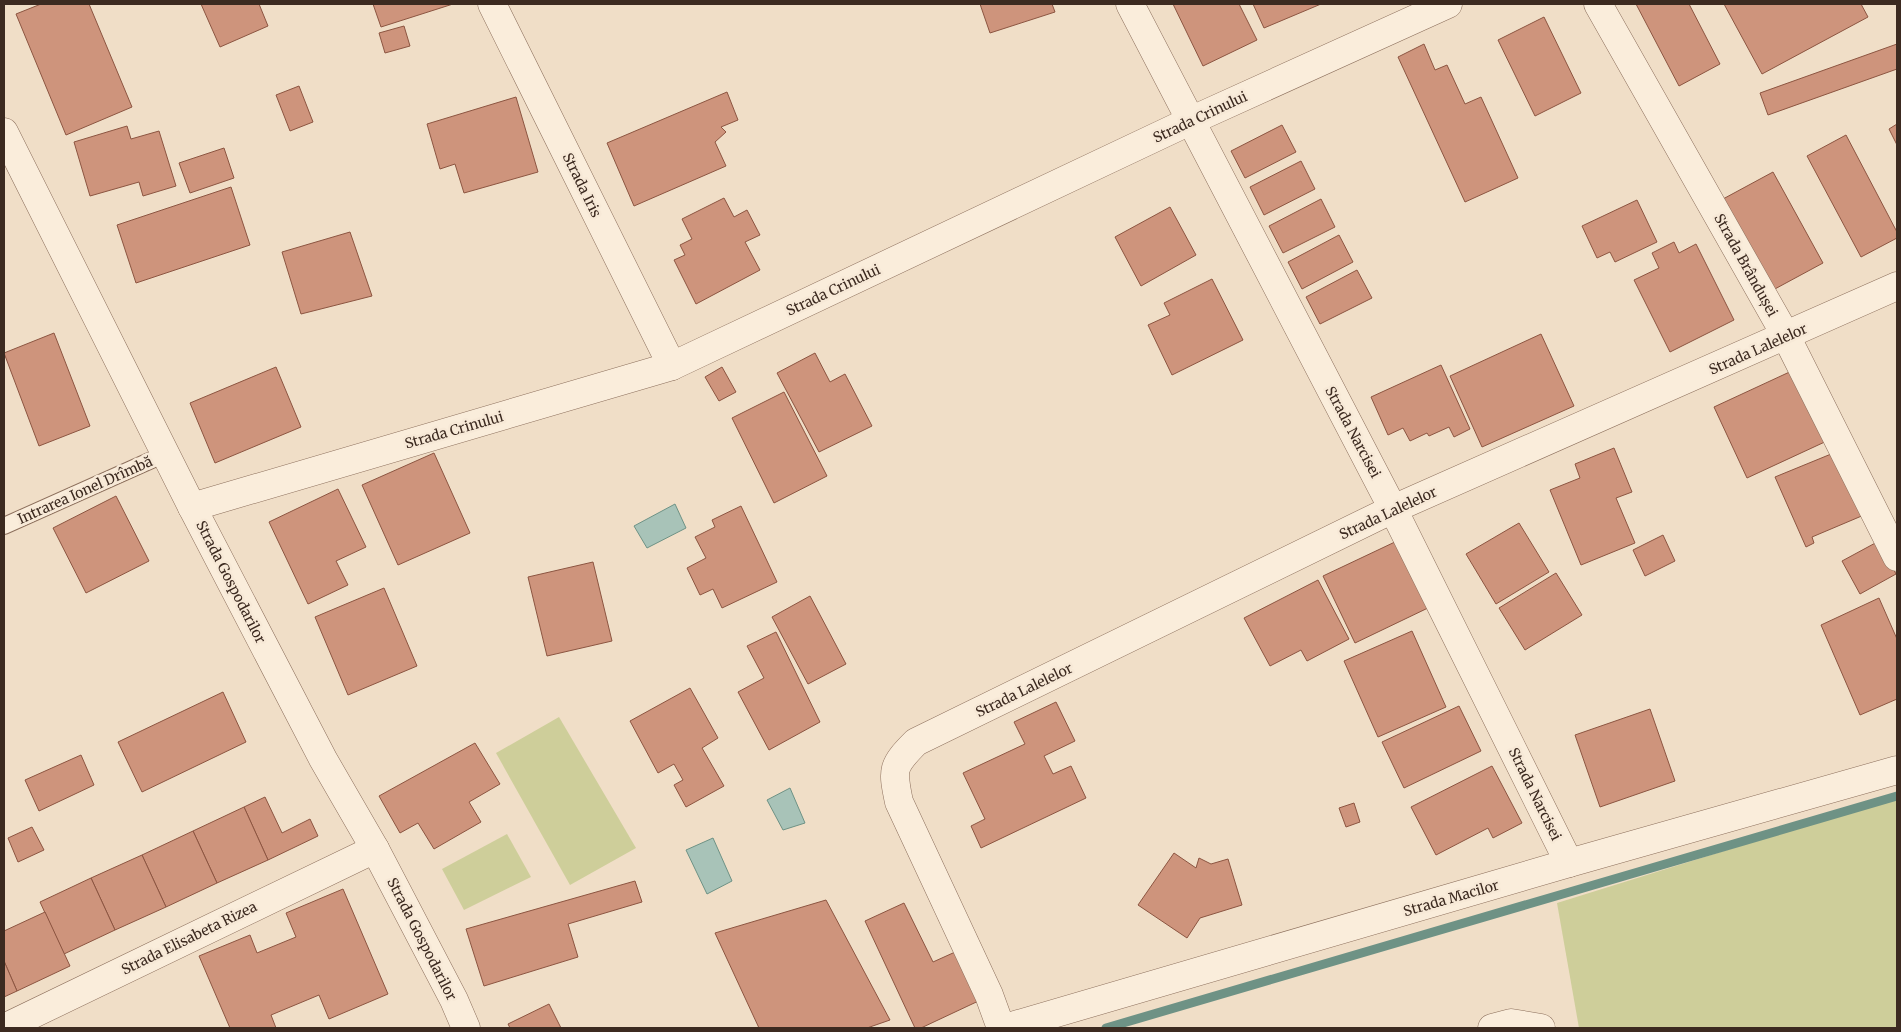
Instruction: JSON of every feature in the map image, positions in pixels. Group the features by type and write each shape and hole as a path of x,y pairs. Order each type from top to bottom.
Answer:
{"street":[{"name":"Strada Iris","path":"492,4 672,366"},
{"name":"Strada Narcisei","path":"1130,4 1393,509 1569,863"},
{"name":"Strada Crinului","path":"192,507 672,366 1190,121 1448,4"},
{"name":"Strada Brândușei","path":"1598,4 1786,336 1897,557"},
{"name":"Strada Gospodarilor","path":"4,132 192,507 323,759 375,848 454,1000 466,1028"},
{"name":"Strada Lalelelor","path":"1001,1028 989,995 899,802 894,780 895,767 916,742 1393,509 1897,286"},
{"name":"Strada Macilor","path":"1005,1028 1569,863 1897,770"},
{"name":"Strada Elisabeta Rizea","path":"4,1028 375,848"},
{"path":"1492,1028 1511,1023 1541,1028"}],"lane":[{"name":"Intrarea Ionel Drîmbă","path":"4,526 165,454"}],"green space":[{"path":"559,717 636,848 570,885 496,753"},
{"path":"1897,797 1897,1028 1579,1028 1557,903"},
{"path":"507,834 531,877 464,910 442,869"}],"shaded area":[{"path":"675,504 686,528 647,548 634,526"},
{"path":"790,788 805,823 783,830 767,800"},
{"path":"713,838 732,881 707,894 686,850"}],"building":[{"path":"41,4 89,4 132,107 66,135 16,14"},
{"path":"201,4 259,4 268,26 220,47"},
{"path":"373,4 453,4 381,27"},
{"path":"980,4 1052,4 1055,12 990,33"},
{"path":"1173,4 1239,4 1257,40 1203,66"},
{"path":"1253,4 1321,4 1264,28"},
{"path":"1636,4 1689,4 1720,64 1679,86"},
{"path":"1724,4 1861,4 1868,17 1762,74"},
{"path":"1544,17 1581,93 1535,116 1498,40"},
{"path":"404,26 410,46 385,53 379,33"},
{"path":"1424,44 1435,70 1447,65 1465,104 1481,97 1518,178 1465,202 1398,57"},
{"path":"1897,44 1897,69 1768,115 1760,93"},
{"path":"299,86 313,122 290,131 276,95"},
{"path":"727,92 738,120 721,127 726,132 715,142 726,166 634,206 607,143"},
{"path":"516,97 538,172 464,193 455,164 440,169 427,124"},
{"path":"1897,124 1897,145 1889,129"},
{"path":"1282,125 1296,152 1245,178 1231,151"},
{"path":"127,126 131,139 159,131 176,186 143,196 139,182 90,196 74,142"},
{"path":"1846,135 1897,232 1897,238 1861,257 1807,156"},
{"path":"224,148 234,178 190,193 179,163"},
{"path":"1301,161 1315,189 1264,215 1250,187"},
{"path":"1773,172 1823,263 1773,290 1723,199"},
{"path":"231,187 250,245 136,283 117,225"},
{"path":"724,198 734,217 747,210 760,235 745,242 760,270 696,304 674,260 685,255 680,245 692,239 682,219"},
{"path":"1321,199 1335,227 1283,253 1269,226"},
{"path":"1637,200 1657,242 1615,262 1610,252 1597,258 1582,226"},
{"path":"1170,207 1196,255 1141,286 1115,237"},
{"path":"350,232 372,296 301,314 282,252"},
{"path":"1339,235 1353,262 1302,289 1288,262"},
{"path":"1674,242 1679,253 1696,244 1734,320 1670,352 1634,280 1659,268 1652,253"},
{"path":"1357,270 1372,298 1320,324 1306,297"},
{"path":"1212,279 1243,340 1172,375 1148,325 1170,315 1164,303"},
{"path":"54,333 90,426 39,446 4,353"},
{"path":"1541,334 1574,406 1482,447 1450,376"},
{"path":"815,353 830,382 845,374 872,426 819,452 777,373"},
{"path":"1441,365 1470,429 1454,437 1449,427 1429,436 1427,433 1410,441 1403,428 1388,435 1371,397"},
{"path":"276,367 301,427 215,463 190,403"},
{"path":"722,367 736,392 719,401 705,377"},
{"path":"1796,369 1829,440 1747,478 1714,407"},
{"path":"784,392 827,476 774,503 732,418"},
{"path":"1614,448 1632,492 1616,498 1635,543 1581,565 1550,490 1580,478 1575,464"},
{"path":"1836,452 1864,515 1812,537 1814,543 1806,547 1775,477"},
{"path":"434,453 470,533 398,565 362,485"},
{"path":"338,489 366,547 336,561 348,585 308,604 269,522"},
{"path":"116,496 149,561 86,593 53,528"},
{"path":"741,506 777,582 722,608 713,589 700,595 687,568 706,558 695,537 715,527 712,520"},
{"path":"1519,523 1549,572 1496,604 1466,554"},
{"path":"1663,535 1675,561 1645,576 1633,550"},
{"path":"1397,541 1430,607 1355,643 1323,576"},
{"path":"1879,541 1896,574 1860,594 1842,561"},
{"path":"593,562 612,641 547,656 528,577"},
{"path":"1556,573 1582,615 1525,650 1499,608"},
{"path":"1318,580 1349,639 1307,661 1301,650 1270,666 1244,618"},
{"path":"384,588 417,666 348,695 315,617"},
{"path":"810,596 846,664 808,684 772,617"},
{"path":"1879,598 1897,639 1897,699 1860,715 1821,625"},
{"path":"1412,631 1446,707 1378,737 1344,661"},
{"path":"776,632 820,722 769,750 738,692 764,678 747,646"},
{"path":"690,688 718,738 702,748 724,786 686,807 674,785 683,780 674,764 658,773 630,721"},
{"path":"223,692 246,742 142,792 118,742"},
{"path":"1056,702 1075,741 1044,756 1053,774 1071,766 1086,798 981,848 971,826 985,819 963,773 1025,744 1014,722"},
{"path":"1459,706 1481,751 1404,788 1382,742"},
{"path":"1650,709 1675,781 1600,807 1575,735"},
{"path":"475,743 500,784 469,802 481,822 434,849 418,823 400,833 379,796"},
{"path":"81,755 94,785 39,811 25,780"},
{"path":"1492,766 1522,823 1493,838 1488,828 1436,855 1411,807"},
{"path":"265,797 282,833 310,819 318,836 268,860 244,807"},
{"path":"1354,803 1360,822 1346,827 1339,808"},
{"path":"244,807 268,860 217,883 193,831"},
{"path":"32,827 44,850 18,862 8,838"},
{"path":"193,831 217,883 166,907 142,855"},
{"path":"1174,853 1196,868 1199,858 1211,864 1228,859 1242,905 1200,918 1187,938 1138,905"},
{"path":"142,855 166,907 115,930 91,878"},
{"path":"91,878 115,930 64,954 40,902"},
{"path":"635,881 642,902 568,924 578,957 484,986 466,929"},
{"path":"343,889 388,994 329,1019 319,995 271,1015 276,1028 230,1028 199,956 250,935 257,953 296,937 286,913"},
{"path":"826,900 890,1020 867,1028 759,1028 715,933"},
{"path":"904,903 933,962 964,948 987,997 921,1028 915,1028 865,921"},
{"path":"45,912 70,966 17,991 4,961 4,931"},
{"path":"4,961 17,991 4,997"},
{"path":"549,1004 561,1028 510,1028 508,1024"}],"waterway":[{"path":"1106,1028 1897,796"}]}
